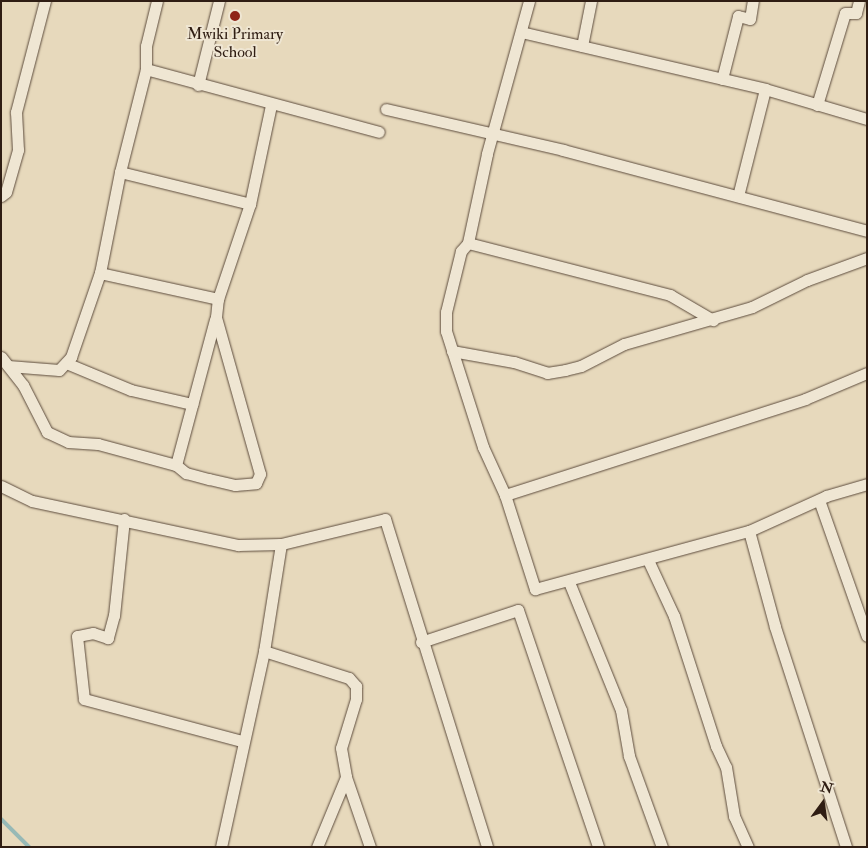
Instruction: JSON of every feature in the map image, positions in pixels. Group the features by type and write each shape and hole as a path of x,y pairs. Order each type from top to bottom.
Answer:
{"street":[{"path":"1,196 6,192 18,150 16,112 45,1"},
{"path":"5,361 59,370 66,364 100,273 120,172 146,69 146,46 157,1"},
{"path":"198,85 219,1"},
{"path":"529,1 493,134 468,243 461,251 446,312 446,331 483,447 505,495 535,589 569,582 749,530 819,500 867,484"},
{"path":"582,46 592,1"},
{"path":"722,79 738,16 750,19 753,1"},
{"path":"817,105 845,13 856,13 859,1"},
{"path":"521,32 765,89 867,119"},
{"path":"146,69 198,85 379,132"},
{"path":"738,196 765,89"},
{"path":"176,465 216,317 218,299 250,204 272,105"},
{"path":"386,109 738,196 867,232"},
{"path":"120,172 250,204"},
{"path":"468,243 670,295 713,320"},
{"path":"452,350 514,362 547,373 581,366 624,344 713,320 752,307 807,280 867,258"},
{"path":"100,273 218,299"},
{"path":"5,361 23,385 47,432 68,442 98,444 176,465 186,473 235,485 259,480 259,470 216,317"},
{"path":"66,364 131,390 192,404"},
{"path":"505,495 805,399 867,373"},
{"path":"1,486 32,501 124,519 238,545 282,544 385,519 421,642 487,847"},
{"path":"819,500 867,636"},
{"path":"124,519 114,615 108,638 93,633 77,636 84,699 242,742"},
{"path":"749,530 775,626 846,847"},
{"path":"221,847 242,742 264,651 282,544"},
{"path":"648,560 663,587 692,666 716,746 726,767 734,816 748,847"},
{"path":"569,582 620,710 629,756 657,845"},
{"path":"421,642 518,610 598,847"},
{"path":"264,651 349,678 356,686 356,699 341,748 346,777 370,847"},
{"path":"317,847 346,777"}],"waterway":[{"path":"1,819 29,847"}],"place":[{"name":"Mwiki Primary School","path":"235,16"}]}
